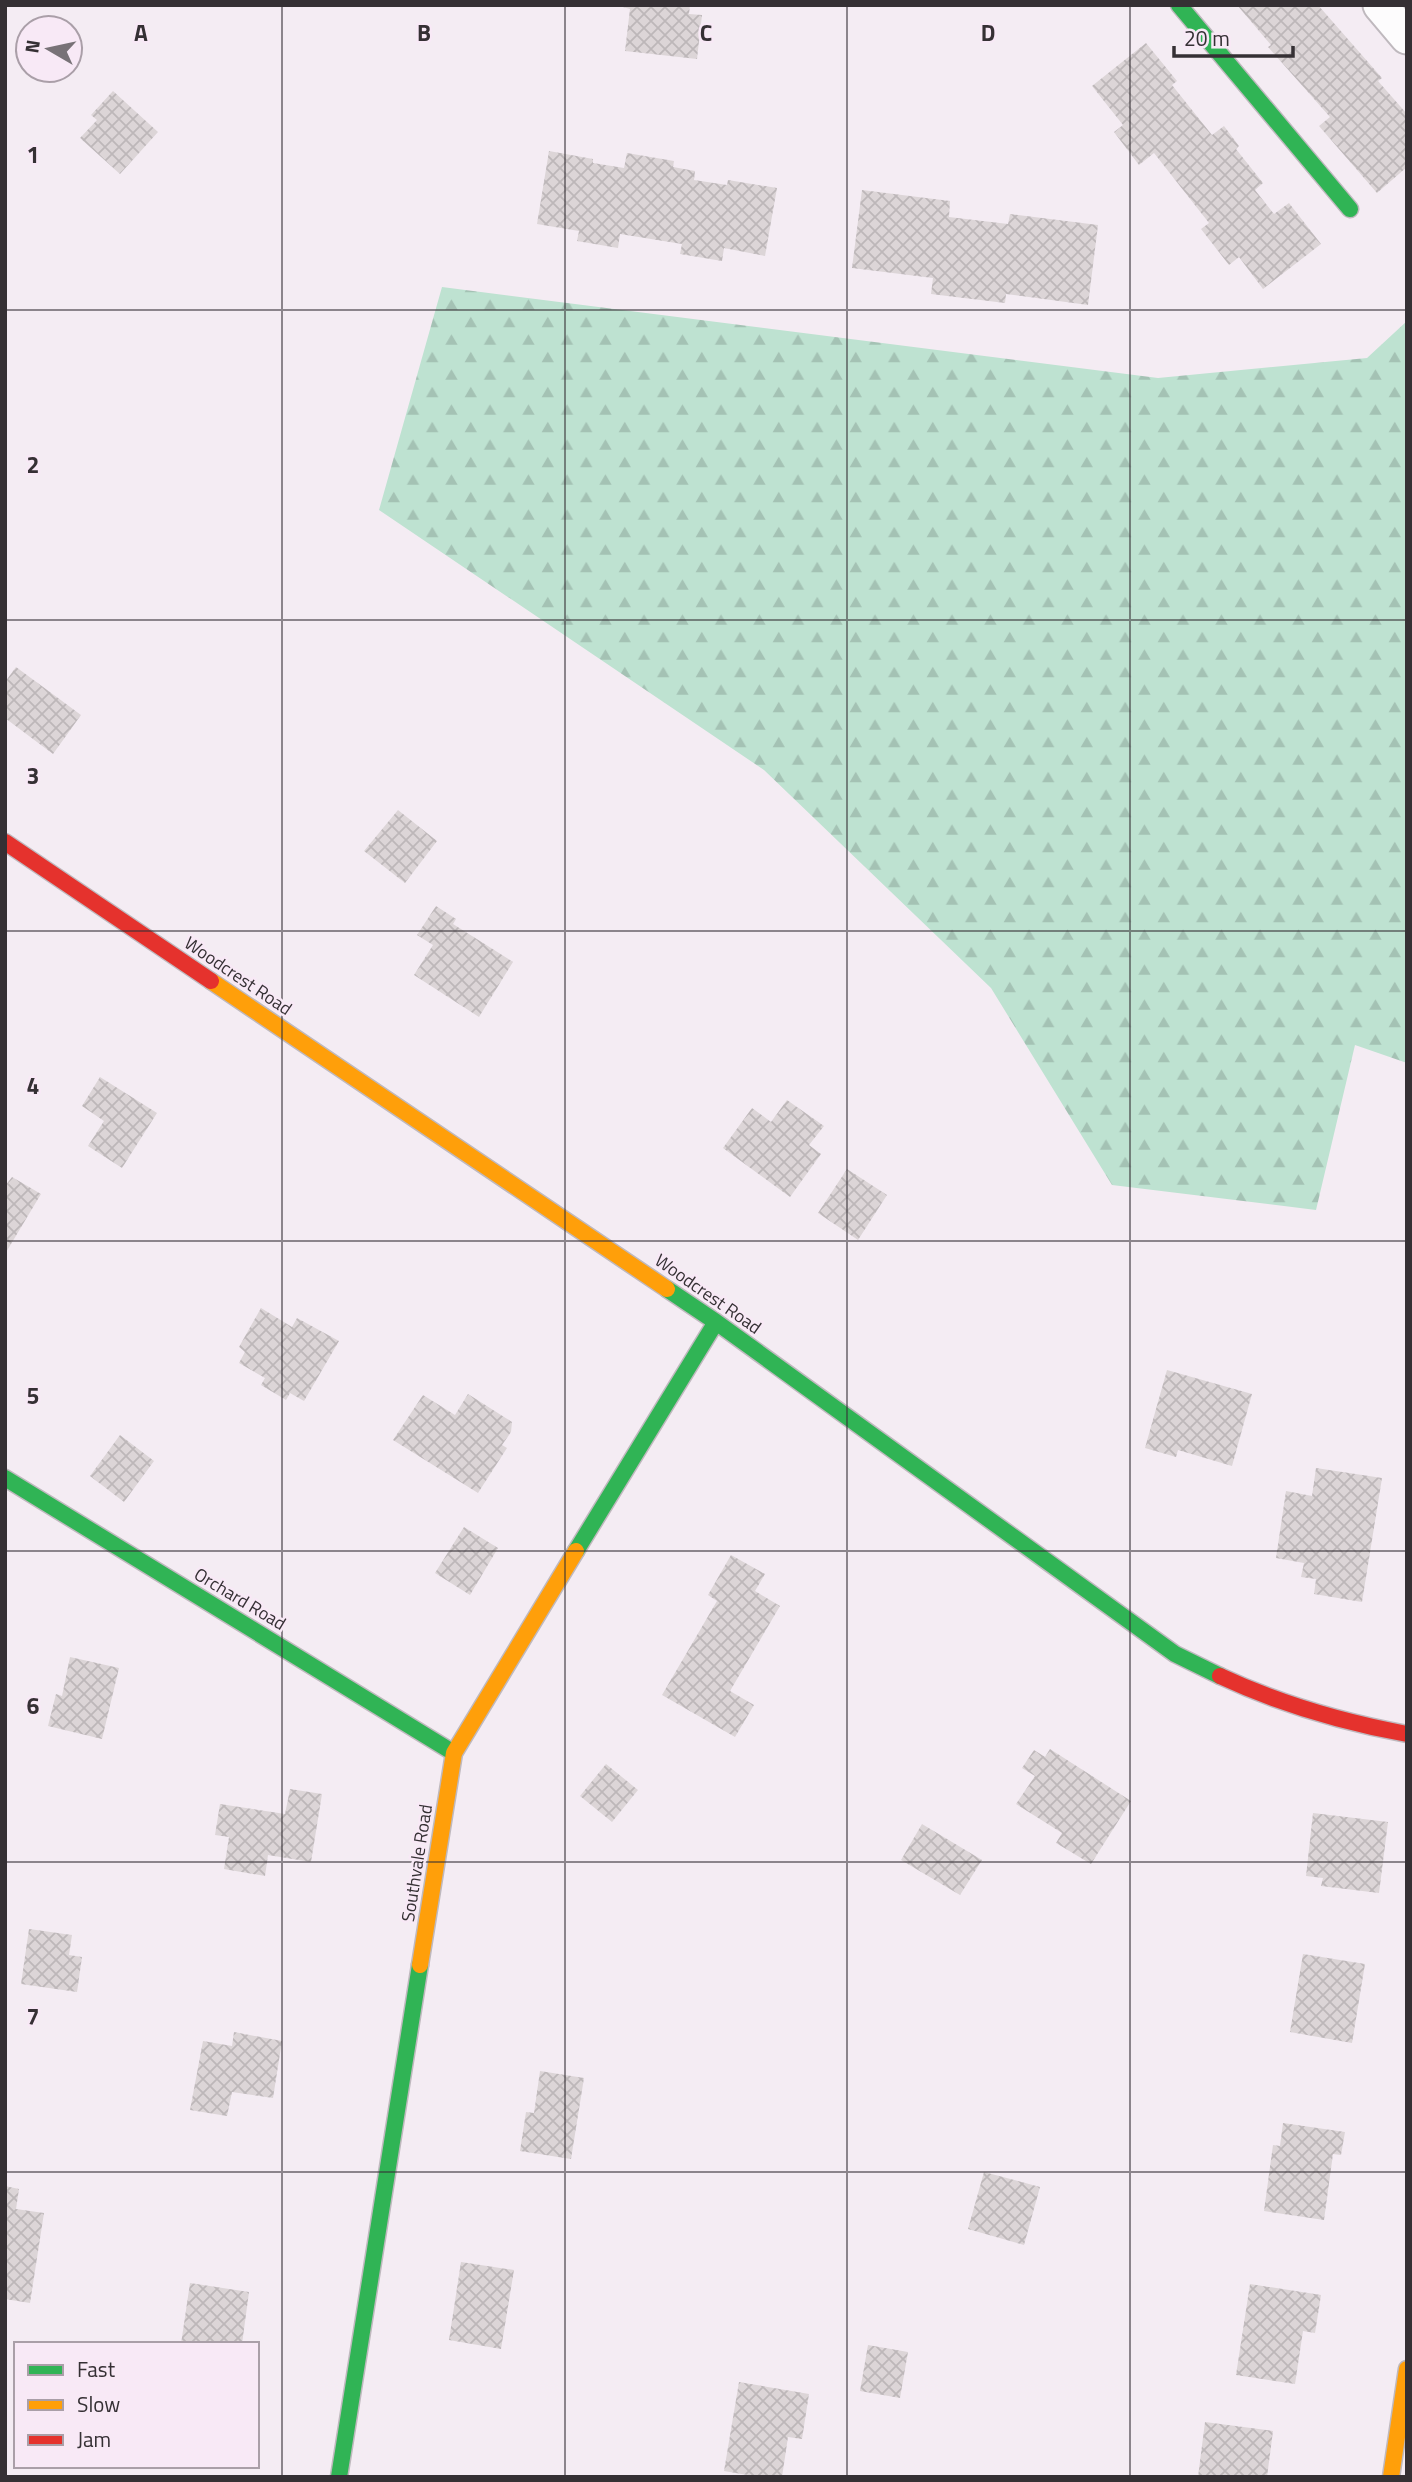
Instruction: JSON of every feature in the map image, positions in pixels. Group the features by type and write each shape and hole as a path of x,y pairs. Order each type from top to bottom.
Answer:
{"street":[{"path":"1180,5 1350,209"},
{"path":"1380,5 1407,37"},
{"name":"Woodcrest Road","path":"5,842 716,1322 1175,1654 1230,1682 1289,1707 1359,1726 1407,1734"},
{"name":"Southvale Road","path":"339,2477 454,1753 716,1322"},
{"name":"Orchard Road","path":"5,1478 454,1753"},
{"path":"1391,2477 1407,2369"}],"green space":[{"path":"442,287 1158,378 1367,358 1407,321 1407,1063 1355,1045 1316,1210 1112,1185 991,988 764,770 379,510"}],"building":[{"path":"616,5 690,5 689,14 702,15 697,59 625,51 630,9"},
{"path":"1237,5 1318,5 1382,78 1378,81 1407,114 1407,167 1377,193 1319,126 1330,117 1268,47 1271,45"},
{"path":"1146,43 1177,81 1172,85 1212,135 1224,126 1239,146 1236,149 1263,183 1255,190 1274,214 1289,203 1321,244 1263,289 1239,257 1229,265 1201,229 1209,223 1154,153 1139,165 1114,132 1123,125 1092,86"},
{"path":"113,91 158,132 120,174 80,138 97,120 91,115"},
{"path":"549,151 624,168 627,153 674,161 673,167 695,171 694,180 727,185 728,180 777,188 765,256 724,248 722,261 680,254 682,244 620,234 618,248 577,241 579,231 537,224"},
{"path":"862,190 950,201 949,217 1008,224 1010,214 1098,225 1088,305 1006,294 1005,303 931,294 933,278 852,268"},
{"path":"16,667 81,715 53,754 5,718 5,682"},
{"path":"398,810 437,841 405,883 364,851"},
{"path":"436,906 456,919 453,924 513,962 479,1017 414,975 433,945 417,935"},
{"path":"100,1077 157,1113 122,1168 88,1146 104,1121 82,1106"},
{"path":"787,1100 824,1126 809,1145 821,1154 790,1197 723,1148 752,1108 771,1122"},
{"path":"847,1169 887,1195 858,1240 818,1213"},
{"path":"12,1177 41,1194 5,1254 5,1186"},
{"path":"261,1308 292,1327 297,1318 339,1341 304,1401 290,1393 286,1400 261,1385 265,1378 239,1363 245,1352 239,1347"},
{"path":"1167,1370 1252,1394 1232,1466 1178,1450 1176,1457 1145,1448"},
{"path":"468,1394 512,1422 511,1432 502,1445 507,1448 478,1493 393,1440 423,1395 455,1415"},
{"path":"120,1435 154,1461 124,1502 90,1476"},
{"path":"1316,1468 1382,1478 1362,1602 1314,1594 1316,1579 1301,1577 1304,1563 1276,1558 1286,1491 1312,1496"},
{"path":"464,1527 498,1548 470,1595 435,1573"},
{"path":"731,1555 765,1574 755,1591 780,1606 730,1691 754,1705 735,1737 662,1695 717,1601 708,1595"},
{"path":"70,1657 119,1668 102,1739 48,1726 56,1694 62,1696"},
{"path":"1050,1749 1131,1801 1091,1864 1056,1843 1062,1833 1016,1804 1035,1776 1022,1768 1034,1750 1045,1757"},
{"path":"606,1764 638,1790 612,1822 580,1796"},
{"path":"290,1789 322,1794 311,1862 268,1855 265,1876 224,1869 229,1837 215,1835 220,1804 285,1814"},
{"path":"1313,1813 1388,1822 1379,1893 1321,1886 1323,1878 1306,1876"},
{"path":"922,1824 982,1860 960,1895 901,1860"},
{"path":"29,1929 72,1935 69,1955 82,1957 77,1992 21,1984"},
{"path":"1303,1954 1365,1964 1352,2043 1290,2032"},
{"path":"234,2032 282,2041 273,2098 232,2092 227,2116 190,2110 203,2041 232,2046"},
{"path":"540,2071 584,2078 571,2159 520,2151 526,2112 534,2113"},
{"path":"1283,2123 1345,2132 1341,2155 1333,2154 1324,2220 1264,2211 1273,2145 1280,2146"},
{"path":"984,2172 1040,2187 1024,2245 968,2229"},
{"path":"5,2186 19,2189 16,2209 44,2213 30,2303 5,2299"},
{"path":"461,2262 514,2270 501,2349 449,2340"},
{"path":"190,2283 249,2292 242,2342 181,2342"},
{"path":"1250,2284 1321,2295 1315,2333 1303,2331 1295,2384 1236,2375"},
{"path":"868,2345 908,2352 900,2398 860,2391"},
{"path":"739,2382 809,2394 802,2439 788,2437 782,2477 759,2477 724,2471"},
{"path":"1205,2422 1273,2431 1267,2477 1198,2477"}],"traffic: fast":[{"path":"1179,5 1350,209"},
{"path":"667,1289 1175,1654 1220,1676"},
{"path":"576,1551 716,1322"},
{"path":"5,1478 454,1753"},
{"path":"339,2477 420,1965"}],"traffic: slow":[{"path":"211,981 667,1289"},
{"path":"420,1965 454,1753 576,1551"},
{"path":"1391,2477 1407,2369"}],"traffic: jam":[{"path":"5,842 211,981"},
{"path":"1220,1676 1312,1711 1407,1734"}]}
